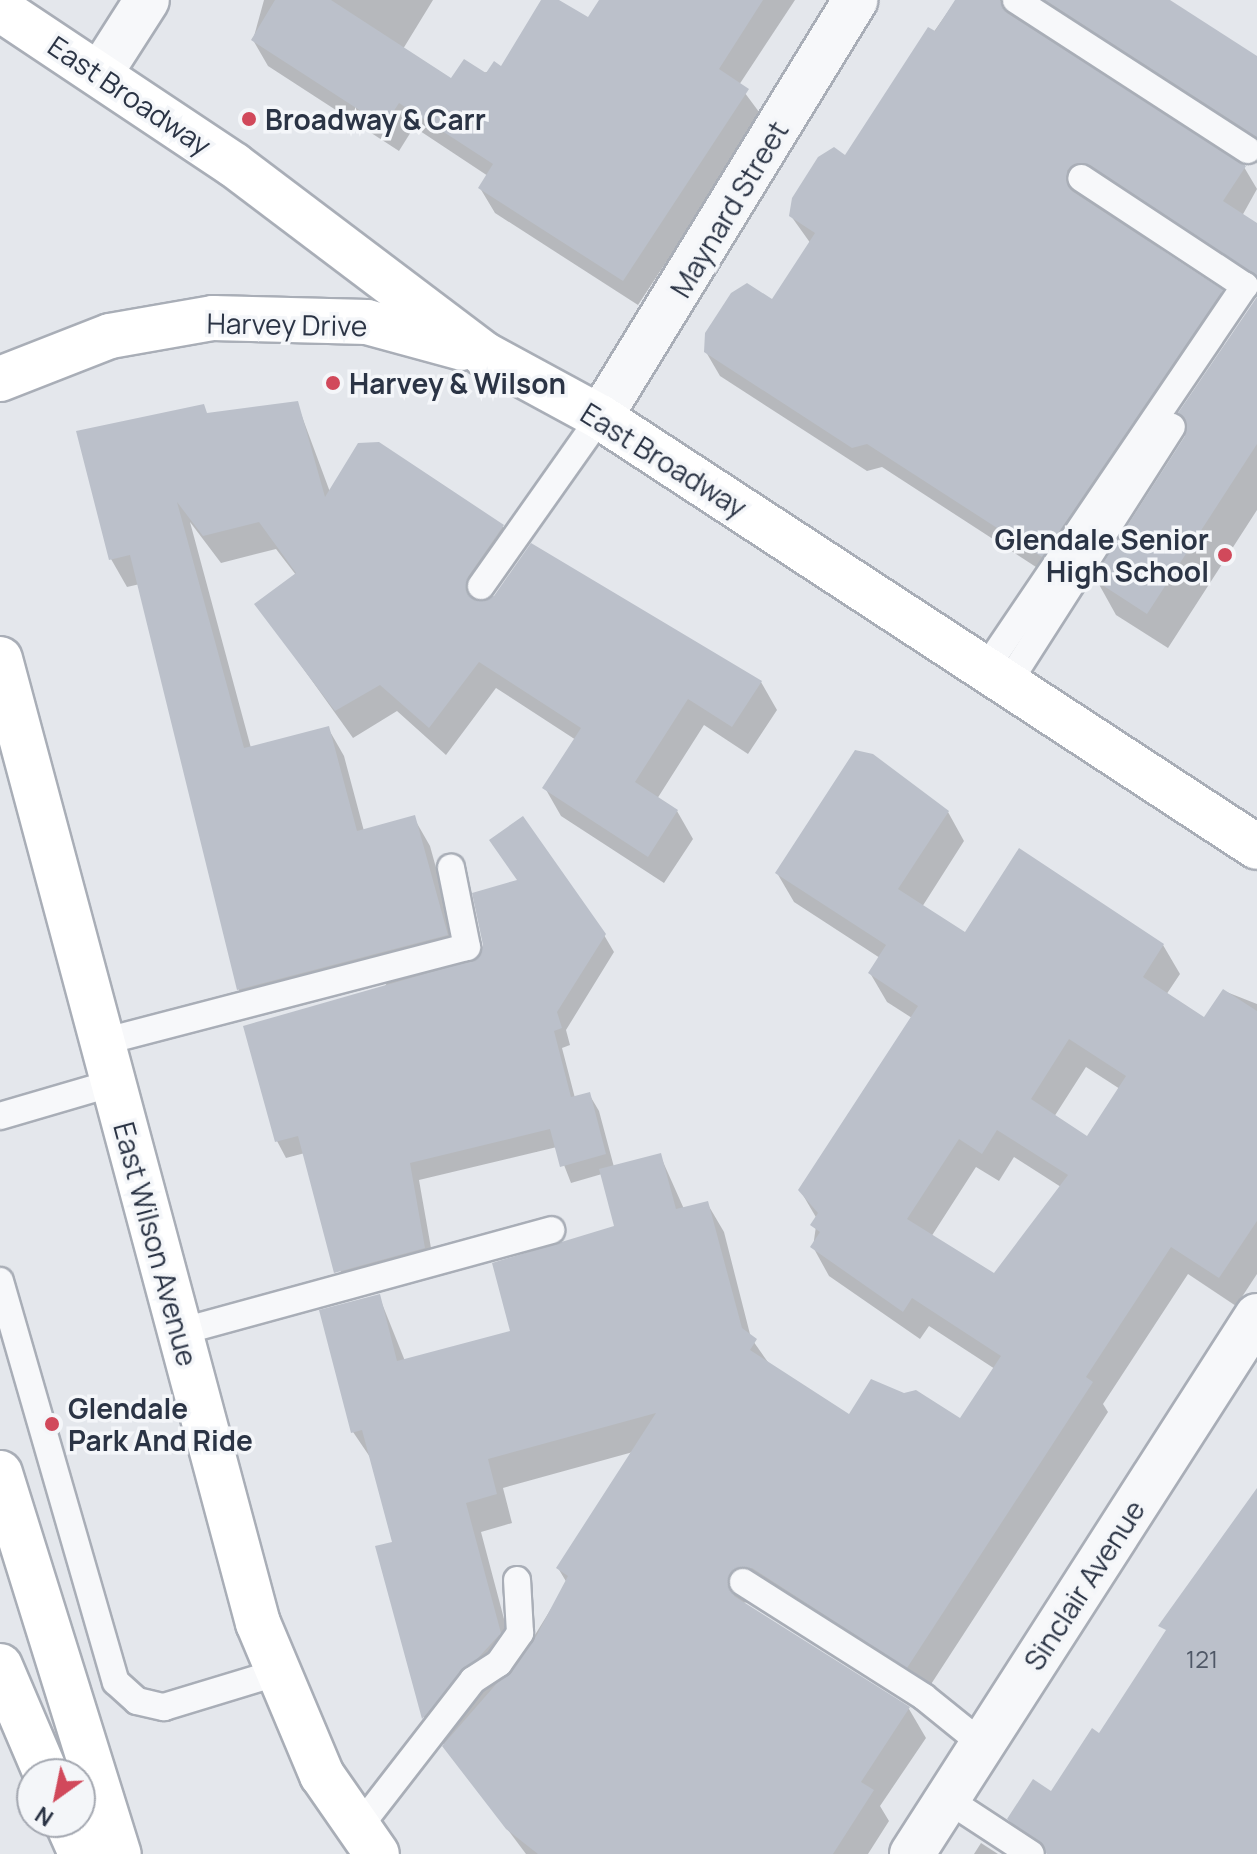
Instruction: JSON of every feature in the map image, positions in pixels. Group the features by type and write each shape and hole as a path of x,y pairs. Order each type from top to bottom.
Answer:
{"main road":[{"name":"East Broadway","path":"0,9 101,72 484,354 600,417 1257,847"},
{"name":"Harvey Drive","path":"0,379 110,336 213,318 367,322 484,354"},
{"name":"East Wilson Avenue","path":"0,659 258,1623 322,1775 368,1841"},
{"path":"0,1473 107,1800 119,1854"},
{"path":"0,1666 39,1758"}],"street":[{"path":"101,72 147,0"},
{"name":"Maynard Street","path":"600,417 856,0"},
{"name":"Sinclair Avenue","path":"912,1854 1257,1316"}],"lane":[{"path":"1016,0 1248,150"},
{"path":"997,676 1245,286 1081,178"},
{"path":"997,676 1243,316"},
{"path":"481,586 600,417"},
{"path":"0,1116 107,1062 467,947 451,868"},
{"path":"179,1332 551,1230"},
{"path":"0,1281 116,1682 137,1701 164,1707 279,1672"},
{"path":"368,1841 473,1680 499,1663 520,1633 517,1580"},
{"path":"743,1582 924,1697 982,1744"},
{"path":"947,1799 1031,1854"}],"building":[{"path":"275,0 331,0 451,78 464,59 486,73 494,61 501,66 541,0 559,0 588,17 599,0 763,0 719,69 749,89 623,281 478,188 493,164 399,103 384,126 251,40"},
{"path":"955,0 1000,0 1007,13 1246,166 1223,201 1257,223 1257,276 1090,165 1067,170 1072,191 1223,290 1042,557 867,444 852,448 704,352 705,333 731,293 747,283 772,299 815,233 789,216 792,198 818,157 834,147 845,155 928,27 935,31"},
{"path":"1045,0 1170,0 1257,56 1257,137"},
{"path":"1257,297 1257,444 1147,614 1093,579 1185,436 1178,413"},
{"path":"298,401 325,497 358,443 379,442 504,525 468,577 472,599 494,596 531,543 762,681 732,727 688,699 635,782 678,810 648,857 542,788 581,728 479,662 429,728 380,685 335,711 254,604 296,573 259,522 203,536 177,502 244,748 329,726 357,831 415,815 448,935 237,990 130,555 109,560 76,431 204,404 207,413"},
{"path":"855,750 873,754 949,811 898,889 965,932 1019,848 1164,944 1143,977 1204,1017 1223,989 1257,1011 1257,1221 1219,1278 1171,1247 1086,1377 1093,1382 907,1668 752,1568 730,1573 734,1596 910,1707 861,1782 874,1790 833,1854 538,1854 506,1829 442,1746 533,1642 568,1576 556,1568 656,1413 488,1459 497,1494 466,1503 501,1633 422,1719 375,1546 392,1542 362,1430 351,1433 319,1310 380,1294 397,1361 510,1331 492,1263 614,1226 599,1169 661,1153 676,1209 708,1201 742,1328 757,1339 750,1350 849,1414 871,1379 904,1393 916,1390 960,1418 1001,1356 912,1298 903,1312 810,1247 820,1232 810,1225 818,1213 798,1190 918,1006 868,973 886,945 775,873","holes":["1069,1039 1126,1076 1087,1136 1031,1099","997,1130 1068,1175 994,1273 907,1219 959,1139 982,1154"]},
{"path":"523,816 606,934 557,1012 562,1028 554,1031 571,1097 590,1092 606,1154 560,1167 550,1129 410,1163 425,1248 334,1273 298,1136 275,1142 243,1026 477,959 483,945 472,893 517,880 489,840"},
{"path":"1257,1488 1257,1854 1047,1854 1007,1819 1033,1779 1051,1791 1092,1728 1099,1733 1166,1630 1158,1626"}],"place":[{"name":"Broadway & Carr","path":"249,119"},
{"name":"Harvey & Wilson","path":"333,383"},
{"name":"Glendale Senior High School","path":"1225,555"},
{"name":"Glendale Park And Ride","path":"52,1424"}]}
